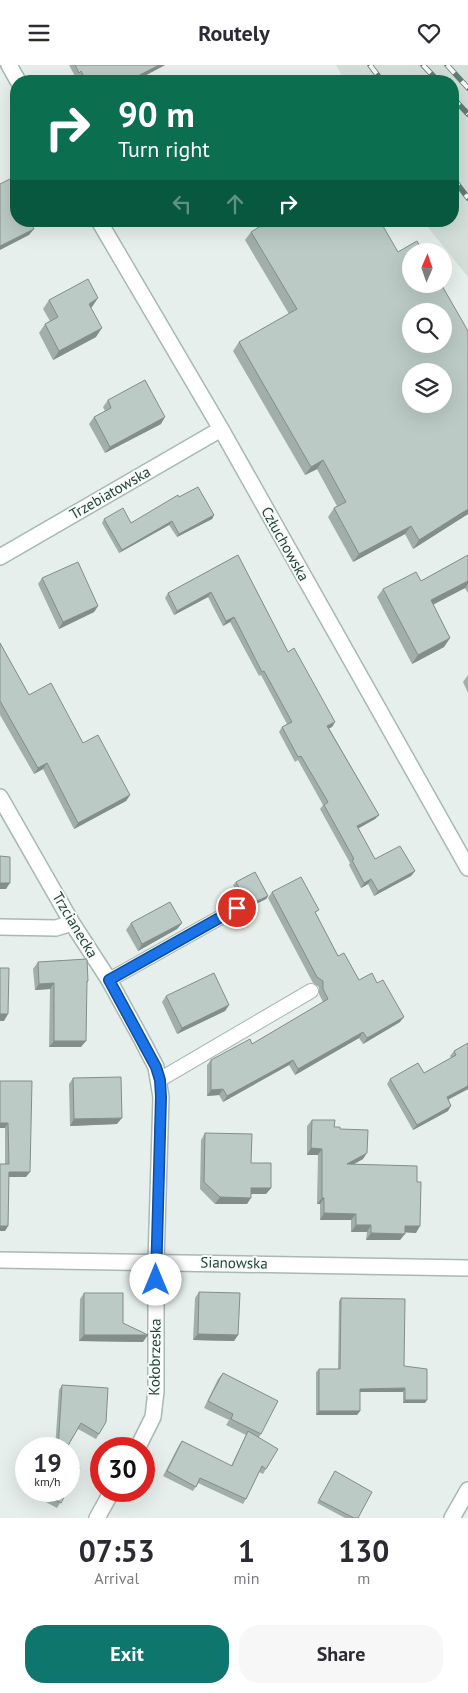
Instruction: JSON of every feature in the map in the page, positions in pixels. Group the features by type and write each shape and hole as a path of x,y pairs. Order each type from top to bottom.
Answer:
{"street":[{"name":"Człuchowska","path":"103,227 221,429 468,868"},
{"name":"Trzebiatowska","path":"0,557 221,429"},
{"name":"Trzcianecka","path":"0,797 72,923 109,980 156,1067 160,1080 161,1097 156,1261"},
{"path":"0,927 56,928 72,923"},
{"name":"Sianowska","path":"0,1260 156,1261 468,1268"},
{"name":"Kołobrzeska","path":"143,1437 154,1417 156,1391 156,1261"},
{"path":"452,1518 468,1491"},
{"path":"97,1518 106,1502"}],"lane":[{"path":"109,980 237,908"},
{"path":"160,1080 311,991"}],"shaded area":[{"path":"336,65 468,65 468,277 452,257 452,243 441,243 428,227 459,227 459,75 342,75"}],"building":[{"path":"75,65 159,65 140,75 83,75 81,71 79,73"},
{"path":"10,179 10,227 33,227 34,229 0,246 0,184"},
{"path":"259,227 383,227 398,252 402,250 402,293 446,293 452,303 402,303 402,353 452,353 452,303 468,331 468,509 419,540 411,526 359,554 334,508 346,502 323,460 311,467 239,342 297,309 251,232"},
{"path":"88,279 98,298 89,304 102,328 59,351 45,324 58,317 49,300"},
{"path":"145,380 165,417 110,447 94,417 111,408 108,400"},
{"path":"198,487 214,515 179,534 172,521 122,550 104,519 123,508 131,523 178,495 179,497"},
{"path":"238,555 288,652 294,648 335,722 327,726 379,815 357,826 375,859 400,846 415,871 378,891 371,879 364,883 352,860 354,859 324,805 328,802 301,756 298,757 282,727 292,722 264,671 262,672 234,617 226,621 211,592 177,611 168,593"},
{"path":"468,555 468,581 431,600 450,638 418,655 383,589 416,572 421,581"},
{"path":"78,562 98,606 63,622 42,578"},
{"path":"0,643 29,695 51,683 83,743 98,735 130,795 78,823 47,763 38,768 0,701"},
{"path":"0,856 10,857 10,883 0,883"},
{"path":"255,872 268,896 248,905 236,882"},
{"path":"301,877 319,910 315,912 338,956 344,953 359,980 372,973 377,983 383,980 404,1017 367,1038 363,1032 298,1069 293,1060 227,1096 223,1089 211,1090 211,1060 250,1039 252,1044 328,999 323,989 323,981 317,977 272,892"},
{"path":"170,902 182,923 142,944 131,923"},
{"path":"87,959 86,1041 54,1041 54,983 39,984 38,962"},
{"path":"0,968 9,968 8,1014 0,1014"},
{"path":"214,973 229,1005 182,1028 166,996"},
{"path":"468,1043 468,1086 447,1097 451,1106 417,1125 390,1079 418,1063 424,1073 456,1055 454,1051"},
{"path":"121,1077 122,1118 74,1119 73,1078"},
{"path":"0,1081 32,1081 30,1172 9,1172 8,1226 0,1226 0,1164 9,1164 8,1123 0,1123"},
{"path":"312,1120 335,1120 334,1127 340,1127 340,1129 368,1130 367,1153 347,1164 417,1166 417,1182 421,1182 420,1226 405,1226 405,1234 371,1233 371,1225 356,1225 356,1214 324,1213 324,1198 322,1198 322,1149 311,1148"},
{"path":"205,1133 252,1134 251,1163 271,1163 271,1188 251,1188 251,1198 220,1197 204,1182"},
{"path":"199,1292 240,1293 238,1335 198,1334"},
{"path":"84,1293 123,1293 123,1323 148,1335 84,1335"},
{"path":"341,1298 405,1299 404,1366 427,1369 427,1400 405,1400 405,1388 360,1389 360,1411 319,1411 319,1369 340,1369"},
{"path":"223,1373 278,1401 261,1434 231,1419 233,1414 208,1401"},
{"path":"62,1385 108,1388 106,1422 99,1434 81,1423 73,1437 59,1437"},
{"path":"248,1431 278,1449 266,1469 262,1466 246,1499 200,1478 196,1487 167,1471 182,1441 232,1466"},
{"path":"335,1471 372,1492 358,1518 354,1518 319,1500"}],"railway":[{"path":"370,65 378,75"},
{"path":"423,65 432,75"},
{"path":"447,65 456,75"},
{"path":"459,78 468,88"},
{"path":"459,104 468,114"},
{"path":"459,186 468,198"}],"route":[{"path":"156,1280 160,1080 156,1067 109,980 237,908"}]}
